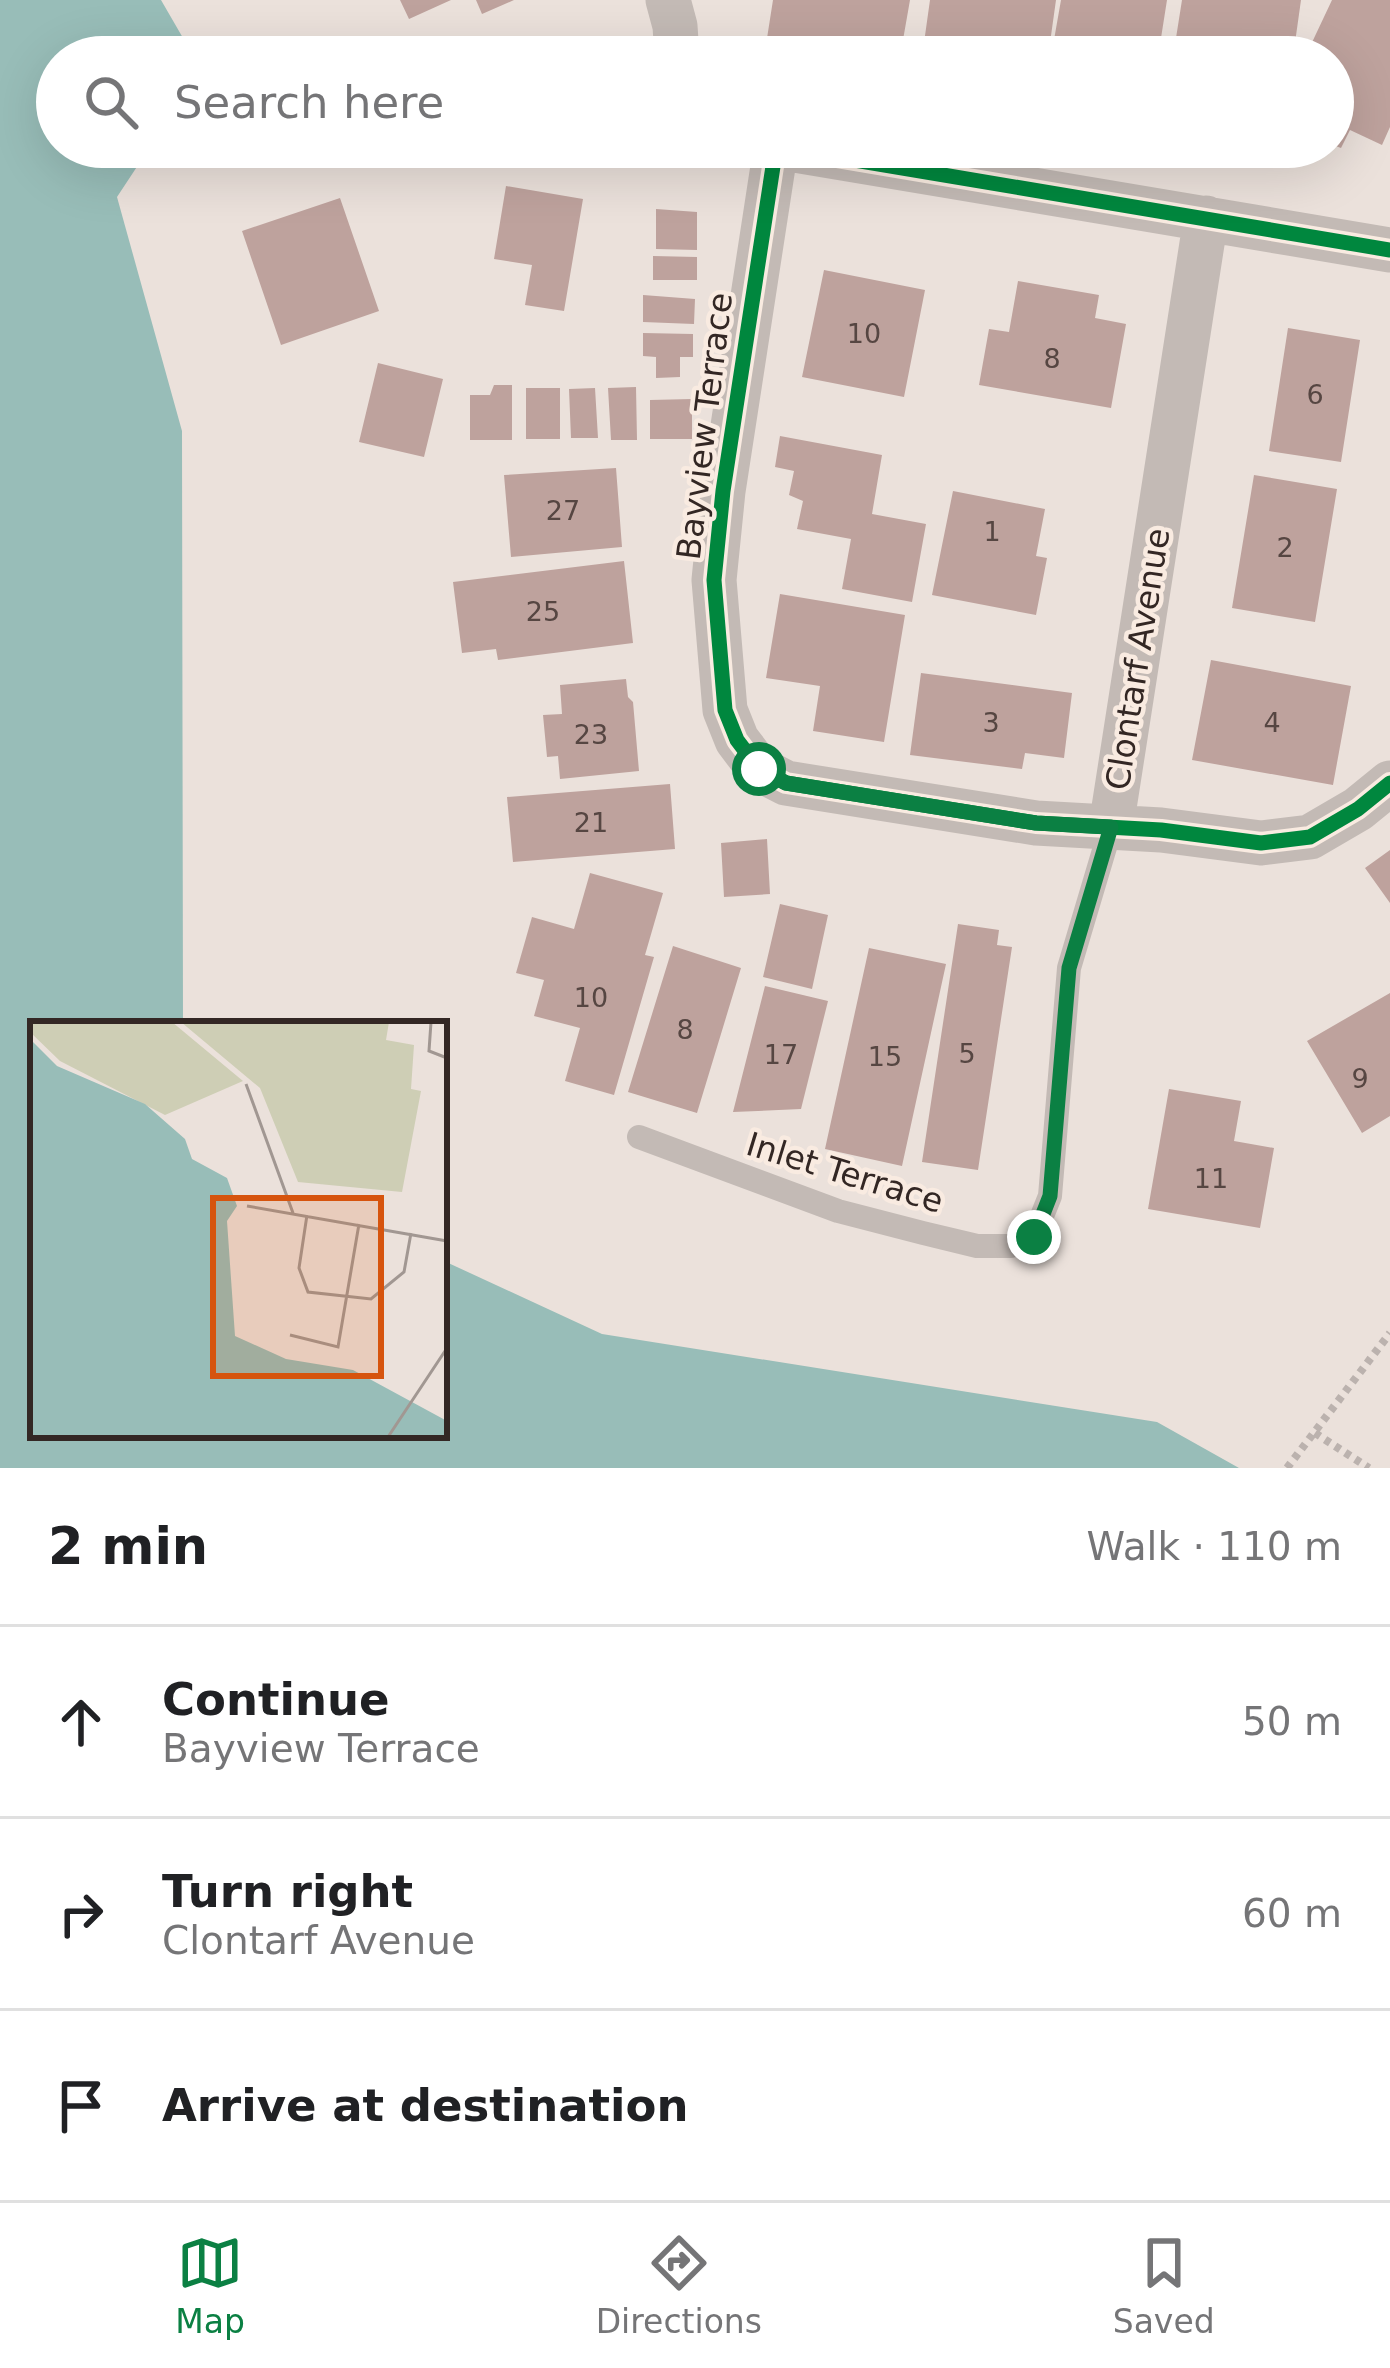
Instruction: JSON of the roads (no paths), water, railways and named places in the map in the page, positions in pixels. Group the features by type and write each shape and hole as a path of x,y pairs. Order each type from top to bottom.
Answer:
{"street":[{"path":"668,0 676,36"},
{"name":"Bayview Terrace","path":"774,168 723,491 714,580 725,710 737,740 759,769 786,783 1036,823 1261,843 1310,837 1358,809 1390,783"},
{"path":"904,168 1390,250"},
{"name":"Clontarf Avenue","path":"1111,827 1206,218"}],"lane":[{"name":"Clontarf Avenue","path":"1034,1237 1050,1196 1069,968 1111,827"},
{"name":"Inlet Terrace","path":"639,1137 838,1210 923,1233 977,1246 1011,1246 1034,1237"}],"water":[{"path":"0,0 161,0 182,36 36,36 36,168 136,168 117,197 182,431 183,1021 30,1021 30,1438 447,1438 447,1262 602,1334 1157,1422 1239,1468 0,1468"}]}
